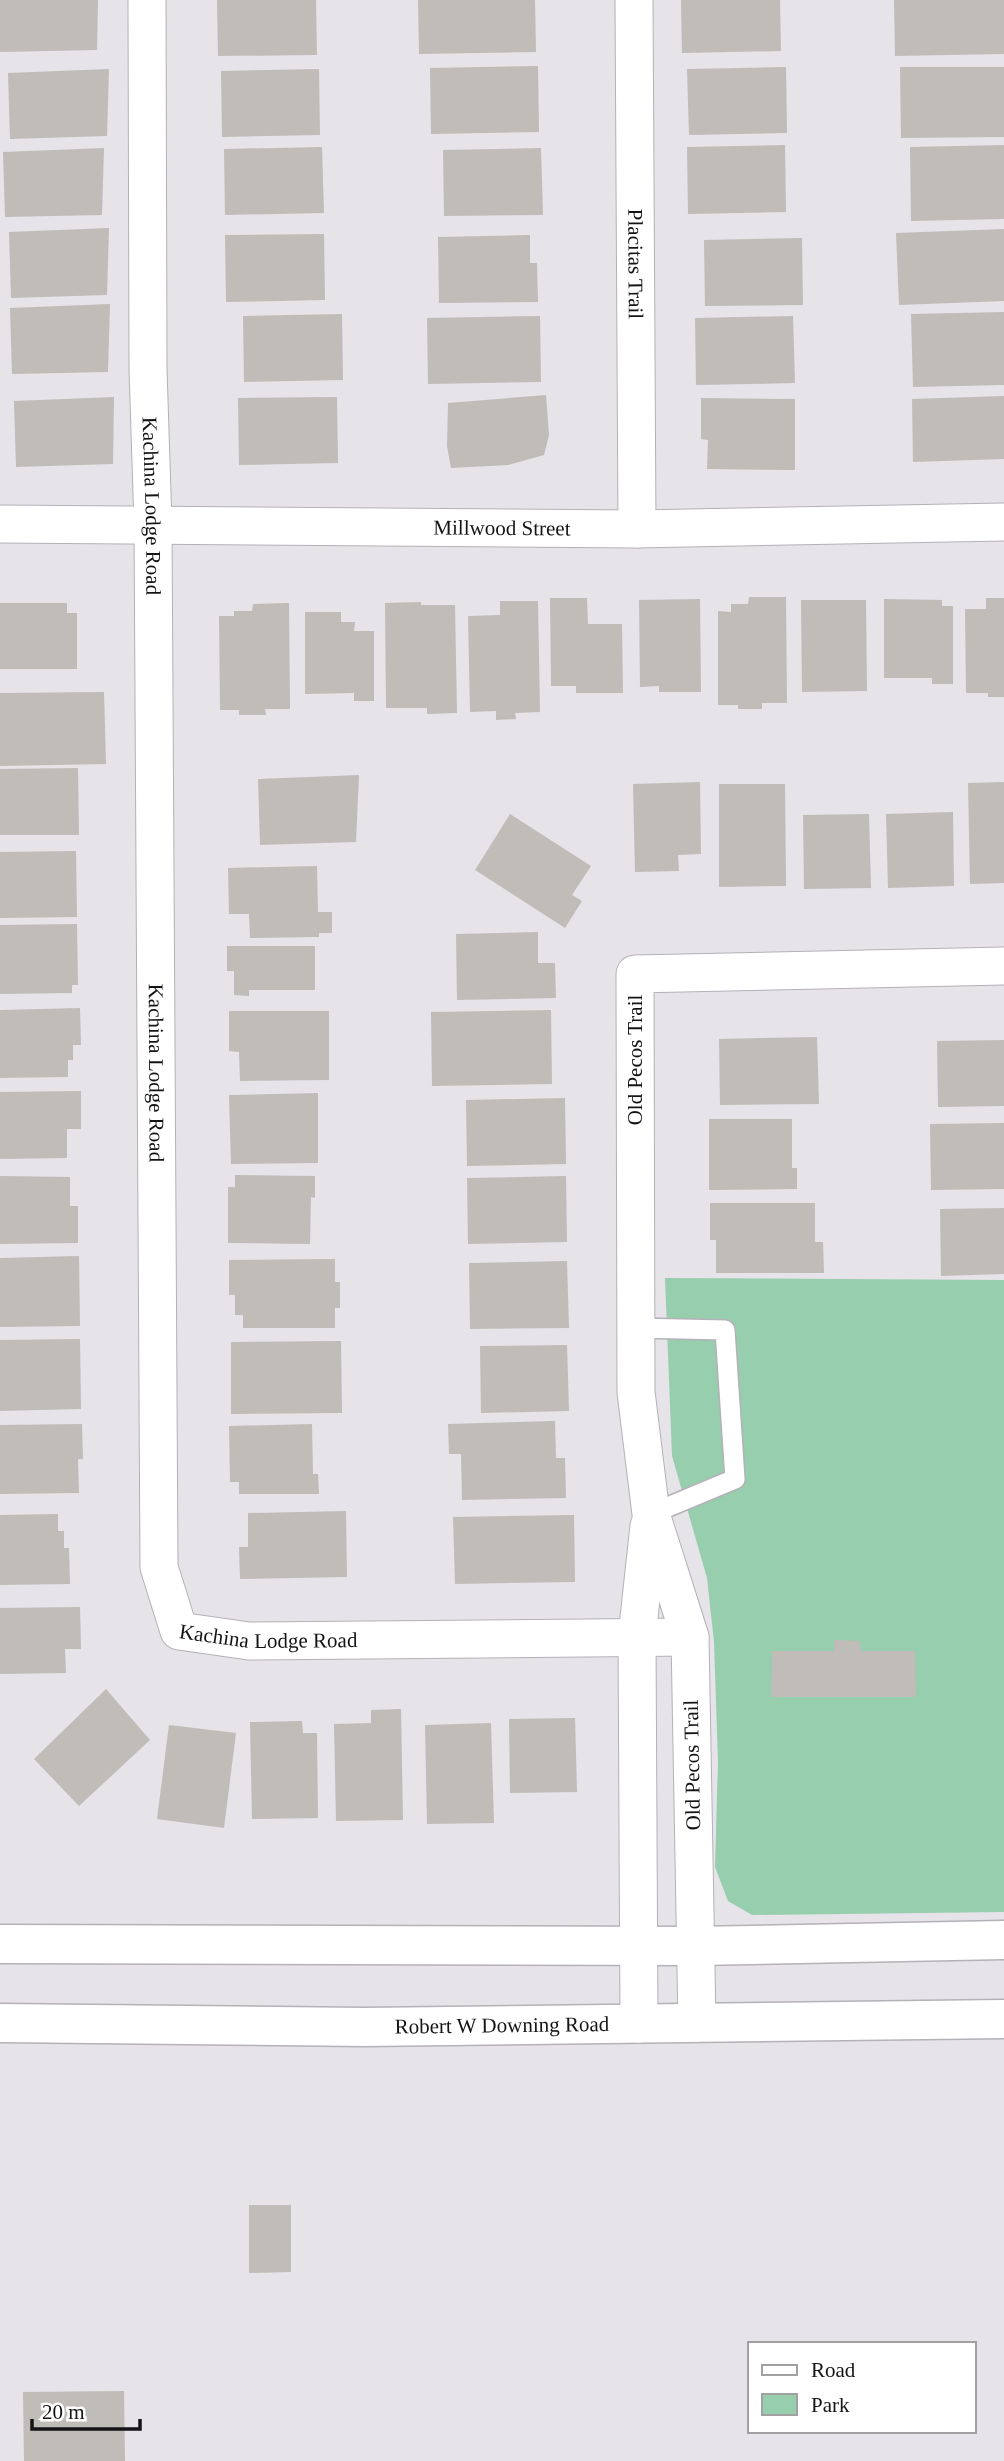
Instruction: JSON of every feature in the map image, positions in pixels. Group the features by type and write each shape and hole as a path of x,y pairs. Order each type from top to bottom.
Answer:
{"main road":[{"path":"0,1944 695,1945 1004,1940"},
{"name":"Robert W Downing Road","path":"0,2023 351,2027 1004,2019"}],"street":[{"name":"Kachina Lodge Road","path":"147,0 159,1567 179,1631 248,1640 690,1637"},
{"name":"Placitas Trail","path":"634,0 637,529"},
{"name":"Millwood Street","path":"0,524 637,529 1004,522"},
{"name":"Old Pecos Trail","path":"697,2023 690,1637 651,1514 636,1392 635,974 1004,966"},
{"name":"Old Pecos Trail","path":"639,2024 636,1945 636,1636 651,1514"}],"lane":[{"path":"636,1328 725,1330 735,1479 651,1514"}],"green space":[{"path":"665,1278 1004,1280 1004,1912 752,1915 728,1901 715,1867 718,1762 714,1642 707,1578 672,1456"}],"building":[{"path":"0,0 98,0 97,50 0,52"},
{"path":"217,0 316,0 317,55 218,56"},
{"path":"418,0 535,0 536,52 419,54"},
{"path":"681,0 780,0 781,51 682,53"},
{"path":"894,0 1004,0 1004,54 895,56"},
{"path":"538,66 539,132 431,134 430,68"},
{"path":"786,67 787,133 689,135 687,69"},
{"path":"900,67 1004,67 1004,137 901,138"},
{"path":"109,69 107,136 10,139 8,73"},
{"path":"319,69 320,135 222,137 221,71"},
{"path":"785,145 786,212 688,214 687,147"},
{"path":"1004,145 1004,219 911,221 910,147"},
{"path":"322,147 324,213 225,215 224,149"},
{"path":"104,148 102,215 5,217 3,152"},
{"path":"541,148 543,215 444,216 443,150"},
{"path":"109,228 107,295 11,298 9,232"},
{"path":"1004,229 1004,301 899,305 896,233"},
{"path":"324,234 325,300 226,302 225,235"},
{"path":"530,235 530,263 537,263 538,302 439,303 438,237"},
{"path":"802,238 803,305 705,306 704,240"},
{"path":"110,304 108,372 12,374 10,308"},
{"path":"1004,312 1004,385 913,387 911,314"},
{"path":"342,314 343,380 244,382 243,316"},
{"path":"540,316 541,382 428,384 427,318"},
{"path":"793,316 795,383 696,385 695,318"},
{"path":"546,395 549,435 544,455 508,465 451,468 447,446 448,403"},
{"path":"1004,396 1004,459 913,462 912,399"},
{"path":"114,397 113,464 16,467 14,401"},
{"path":"337,397 338,463 239,465 238,398"},
{"path":"701,398 795,399 795,470 707,469 708,440 701,439"},
{"path":"749,597 786,597 787,703 762,703 762,709 738,709 738,705 718,705 718,611 731,612 731,604 748,604"},
{"path":"550,598 587,598 588,624 622,624 623,693 576,693 576,686 551,686"},
{"path":"986,598 1004,598 1004,697 988,697 988,693 966,693 965,609 986,609"},
{"path":"700,599 701,692 659,692 659,686 640,687 639,600"},
{"path":"884,599 942,600 942,606 953,606 953,684 932,684 932,678 884,678"},
{"path":"801,600 866,600 867,691 802,692"},
{"path":"500,601 538,601 540,712 515,713 516,719 496,720 496,711 470,712 468,616 500,615"},
{"path":"421,602 421,605 455,605 457,713 427,714 427,708 386,708 385,603"},
{"path":"0,603 67,603 67,613 77,613 77,669 0,669"},
{"path":"289,603 290,709 265,709 266,715 239,715 239,710 220,710 219,616 234,616 234,611 252,611 253,604"},
{"path":"305,612 341,612 341,622 355,622 354,631 374,631 374,701 354,701 354,693 305,694"},
{"path":"104,692 106,764 0,766 0,693"},
{"path":"78,768 79,835 0,835 0,769"},
{"path":"359,775 356,842 260,845 258,779"},
{"path":"700,782 701,854 678,855 679,871 635,872 633,784"},
{"path":"1004,782 1004,883 970,884 968,783"},
{"path":"719,784 785,784 786,886 719,887"},
{"path":"953,812 954,886 888,888 886,814"},
{"path":"510,814 591,866 572,895 582,901 565,928 475,870"},
{"path":"869,814 871,888 804,889 803,815"},
{"path":"76,851 77,917 0,918 0,852"},
{"path":"317,866 318,912 332,912 332,933 319,933 319,937 250,938 249,914 229,914 228,868"},
{"path":"77,924 78,985 72,985 72,993 0,994 0,925"},
{"path":"538,932 538,963 555,963 556,998 457,1000 456,934"},
{"path":"227,946 315,946 315,990 249,990 249,996 234,995 234,971 227,971"},
{"path":"80,1008 81,1045 73,1045 73,1060 68,1060 68,1077 0,1078 0,1010"},
{"path":"551,1010 552,1084 432,1086 431,1012"},
{"path":"229,1011 329,1011 329,1080 240,1081 239,1052 229,1051"},
{"path":"817,1037 819,1104 720,1105 719,1039"},
{"path":"1004,1040 1004,1106 938,1107 937,1041"},
{"path":"81,1091 81,1129 67,1129 67,1158 0,1159 0,1092"},
{"path":"318,1093 318,1163 231,1164 229,1095"},
{"path":"565,1098 566,1164 467,1166 466,1100"},
{"path":"709,1119 792,1119 792,1168 797,1168 797,1189 709,1190"},
{"path":"1004,1123 1004,1189 931,1190 930,1124"},
{"path":"235,1175 315,1176 315,1198 311,1197 310,1244 228,1243 228,1187 235,1187"},
{"path":"0,1176 70,1177 70,1206 78,1206 78,1243 0,1244"},
{"path":"566,1176 567,1242 468,1244 467,1178"},
{"path":"710,1203 815,1203 815,1242 823,1242 824,1273 716,1273 716,1240 710,1240"},
{"path":"1004,1208 1004,1274 941,1276 940,1209"},
{"path":"79,1256 80,1326 0,1327 0,1258"},
{"path":"335,1259 335,1282 340,1282 340,1308 335,1308 335,1328 243,1328 243,1315 235,1315 235,1295 229,1295 229,1260"},
{"path":"567,1261 569,1328 470,1329 469,1263"},
{"path":"80,1339 81,1409 0,1411 0,1340"},
{"path":"341,1341 342,1413 231,1414 231,1342"},
{"path":"567,1345 569,1411 481,1413 480,1346"},
{"path":"555,1421 556,1458 565,1458 566,1498 462,1500 461,1454 449,1454 448,1424"},
{"path":"82,1424 83,1459 78,1459 79,1493 0,1494 0,1425"},
{"path":"312,1424 313,1474 318,1474 319,1494 239,1494 239,1482 230,1482 229,1426"},
{"path":"346,1511 347,1577 240,1579 239,1547 248,1547 248,1513"},
{"path":"58,1514 58,1531 64,1531 64,1548 69,1548 70,1584 0,1585 0,1515"},
{"path":"574,1515 575,1582 455,1584 453,1517"},
{"path":"80,1607 81,1649 65,1649 66,1673 0,1674 0,1608"},
{"path":"834,1640 860,1641 861,1651 915,1651 916,1697 771,1697 772,1651 834,1651"},
{"path":"106,1689 150,1740 79,1806 34,1759"},
{"path":"401,1709 403,1820 336,1821 334,1724 371,1723 371,1710"},
{"path":"575,1718 577,1792 510,1793 509,1719"},
{"path":"302,1721 303,1733 317,1733 318,1818 252,1819 250,1722"},
{"path":"491,1723 494,1823 427,1824 425,1725"},
{"path":"169,1725 236,1733 224,1828 157,1819"},
{"path":"249,2205 291,2205 291,2272 249,2273"},
{"path":"124,2391 125,2461 24,2461 23,2392"}]}
